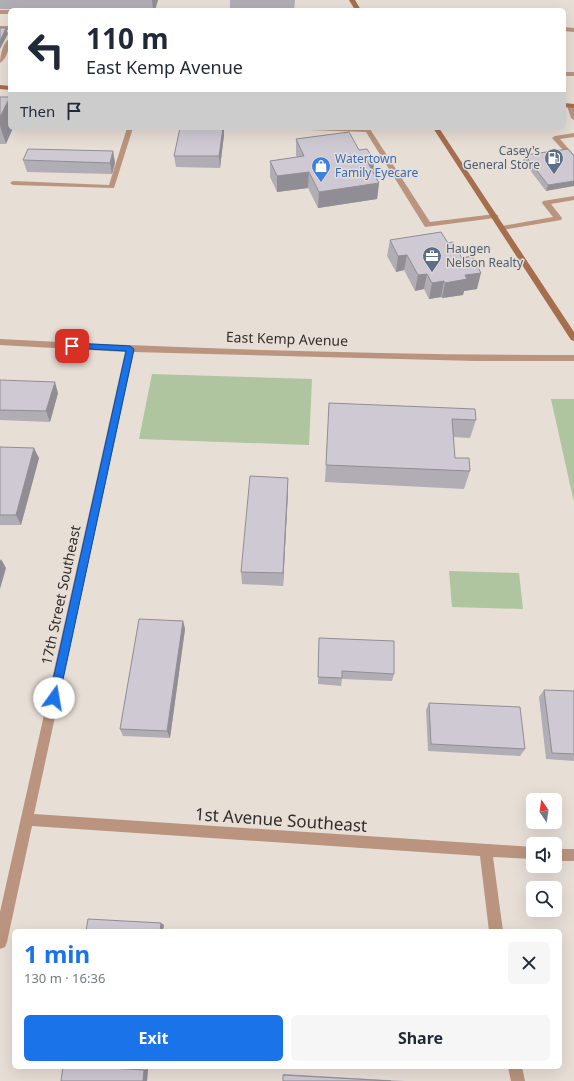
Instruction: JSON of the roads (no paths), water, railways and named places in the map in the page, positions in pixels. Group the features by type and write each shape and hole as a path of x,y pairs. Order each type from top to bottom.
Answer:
{"main road":[{"path":"437,130 574,338"}],"street":[{"path":"0,61 8,44"},
{"path":"570,106 574,118"},
{"path":"13,183 112,187 129,130"},
{"path":"368,130 428,225 495,216"},
{"path":"574,135 555,138 574,159"},
{"path":"502,228 558,218 546,203 574,198"},
{"name":"East Kemp Avenue","path":"0,342 130,349 296,352 476,358 574,358"},
{"name":"17th Street Southeast","path":"0,942 130,349"},
{"name":"1st Avenue Southeast","path":"27,820 526,853"},
{"path":"486,851 496,929"},
{"path":"562,854 574,855"},
{"path":"515,1069 518,1081"}],"place":[{"name":"Casey's General Store","path":"554,175"},
{"name":"Watertown Family Eyecare","path":"321,183"},
{"name":"Haugen Nelson Realty","path":"432,273"}]}
